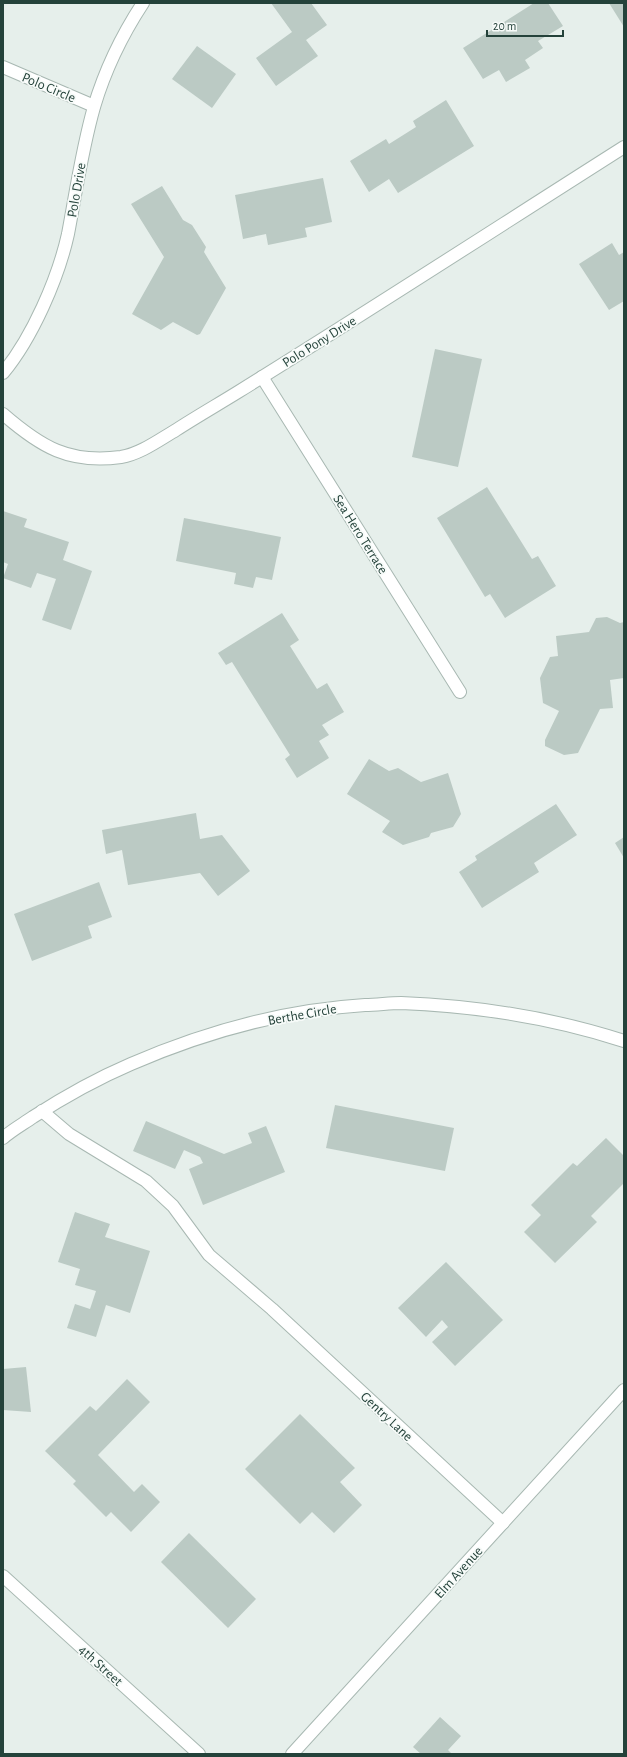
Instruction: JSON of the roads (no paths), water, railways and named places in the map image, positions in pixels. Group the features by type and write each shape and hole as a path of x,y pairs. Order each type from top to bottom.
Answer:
{"street":[{"name":"Polo Drive","path":"3,373 15,359 29,335 59,265 67,236 82,155 94,106 112,58 131,20 143,3"},
{"name":"Polo Circle","path":"3,67 94,106"},
{"name":"Polo Pony Drive","path":"3,414 23,432 46,447 69,456 96,458 122,457 149,446 262,377 624,147"},
{"name":"Sea Hero Terrace","path":"262,377 460,692"},
{"name":"Berthe Circle","path":"3,1138 42,1111 102,1077 153,1054 208,1034 271,1018 338,1007 400,1003 463,1008 527,1016 598,1032 624,1041"},
{"name":"Gentry Lane","path":"42,1111 69,1134 146,1181 173,1206 209,1254 272,1309 502,1523"},
{"name":"Elm Avenue","path":"292,1754 624,1390"},
{"name":"4th Street","path":"3,1576 199,1754"}]}
